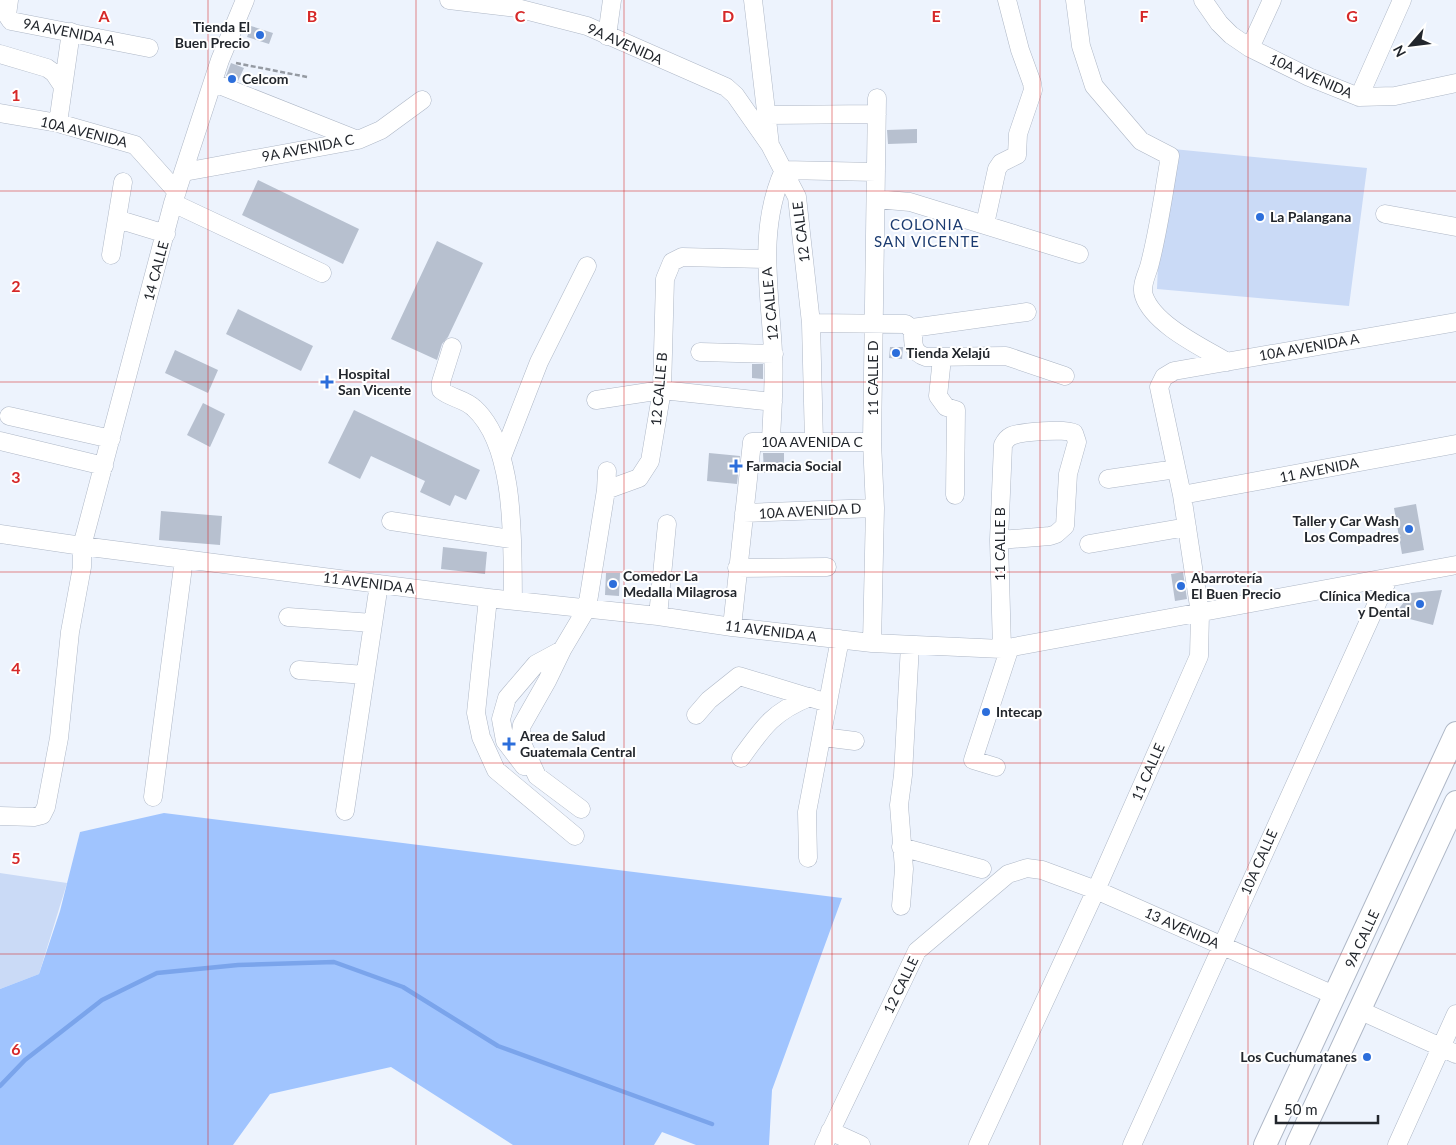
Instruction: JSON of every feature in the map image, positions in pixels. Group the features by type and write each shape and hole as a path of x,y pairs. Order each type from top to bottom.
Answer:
{"main road":[{"name":"9A CALLE","path":"1265,1145 1336,996 1456,733"},
{"name":"9A CALLE","path":"1296,1145 1456,802"}],"street":[{"name":"9A AVENIDA A","path":"9,0 7,15 11,22 149,48"},
{"name":"14 CALLE","path":"0,816 34,817 42,815 46,807 59,738 70,632 82,566 82,546 175,198 220,60 245,0"},
{"name":"9A AVENIDA","path":"449,0 518,4 587,26 726,87 735,96 770,146"},
{"path":"607,36 612,0"},
{"name":"12 CALLE","path":"753,0 768,114 770,146 797,197 811,323 814,442"},
{"path":"986,224 998,165 1017,156 1018,134 1033,90 1007,0"},
{"path":"1075,0 1081,46 1094,86 1141,142 1170,156 1151,262 1143,287 1144,296 1152,309 1171,328 1227,362"},
{"path":"1250,48 1272,0"},
{"path":"1359,97 1402,0"},
{"name":"10A AVENIDA","path":"1207,6 1231,35 1250,48 1309,77 1359,97 1395,96 1456,83"},
{"path":"58,123 71,32"},
{"path":"0,54 48,68 54,73 62,86"},
{"path":"214,83 358,140"},
{"name":"9A AVENIDA C","path":"184,172 358,140 381,130 422,100"},
{"name":"11 CALLE D","path":"768,114 877,106 873,324 872,442 875,508 872,643"},
{"name":"10A AVENIDA","path":"0,113 58,123 135,145 175,198"},
{"path":"784,170 876,172"},
{"name":"12 CALLE A","path":"771,441 774,354 766,259 773,194 784,170"},
{"path":"111,255 123,182"},
{"path":"175,198 322,273"},
{"path":"876,199 910,202 1079,254"},
{"path":"1386,214 1456,227"},
{"path":"117,219 166,234"},
{"name":"12 CALLE B","path":"606,490 631,483 645,472 650,461 662,390 665,279 672,262 682,257 766,259"},
{"path":"502,457 539,362 587,266"},
{"path":"811,323 906,324 912,328 1026,312"},
{"name":"10A AVENIDA A","path":"1164,377 1174,371 1456,322"},
{"path":"912,328 912,344 917,353 926,358 1006,356 1065,376"},
{"path":"452,347 441,382 441,390 474,408 493,434 502,457 508,481 513,600"},
{"path":"700,352 774,354"},
{"path":"942,358 938,396 946,407 956,410 955,494"},
{"name":"11 CALLE","path":"978,1145 1096,890 1199,656 1200,613 1182,495 1159,387 1164,377"},
{"path":"596,400 662,390 773,402"},
{"path":"9,416 111,439"},
{"name":"11 CALLE B","path":"999,540 1050,536 1061,531 1067,520 1068,474 1077,442 1074,433 1065,430 1016,435 1006,440 1002,451 999,540 1006,648"},
{"path":"0,441 104,466"},
{"name":"10A AVENIDA C","path":"744,513 752,442 872,442"},
{"name":"11 AVENIDA","path":"1182,495 1456,444"},
{"path":"1108,478 1176,469"},
{"path":"538,776 520,739 522,725 587,608 606,490 606,471"},
{"name":"10A AVENIDA D","path":"744,513 875,508"},
{"path":"732,627 744,513"},
{"path":"391,521 511,539"},
{"path":"658,616 667,524"},
{"path":"1089,544 1187,527"},
{"name":"11 AVENIDA A","path":"0,534 488,598 658,616 732,627 872,643 1006,648 1456,565"},
{"path":"153,797 184,559"},
{"path":"738,568 827,567"},
{"name":"10A CALLE","path":"1132,1145 1388,579"},
{"path":"344,811 379,584"},
{"path":"488,598 476,713 481,738 496,770 575,836"},
{"path":"288,617 373,624"},
{"path":"808,858 807,812 824,737 828,703 840,639"},
{"path":"901,906 904,869 899,805 904,775 910,645"},
{"path":"996,767 972,760 1006,648"},
{"path":"562,650 536,664 507,698 501,719 506,741 520,762 581,810"},
{"path":"299,670 365,675"},
{"path":"696,715 709,700 739,676 828,703"},
{"path":"741,758 770,720 794,703 810,697"},
{"path":"824,737 855,741"},
{"path":"901,847 982,869"},
{"name":"12 CALLE","path":"827,1138 917,951 1008,874 1027,868"},
{"name":"13 AVENIDA","path":"1027,868 1042,870 1096,890 1336,996"},
{"path":"1359,1010 1449,1050"},
{"path":"1396,1145 1449,1050 1456,1014"},
{"path":"827,1138 861,1145"}],"path":[{"path":"220,60 306,77"}],"shaded area":[{"name":"La Palangana","path":"1163,148 1367,168 1349,306 1157,289"},
{"path":"164,813 842,898 772,1090 769,1145 696,1145 662,1132 654,1145 513,1145 391,1067 270,1094 233,1145 0,1145 0,989 39,974 60,911 80,832"},
{"path":"0,873 67,883 39,974 0,989"}],"building":[{"name":"Tienda El Buen Precio","path":"251,26 273,33 269,44 247,37"},
{"path":"231,63 244,68 238,81 226,76"},
{"path":"917,129 917,143 888,144 887,130"},
{"path":"258,180 359,229 343,264 242,215"},
{"path":"437,241 483,263 448,337 442,344 437,360 391,339"},
{"path":"238,309 313,346 301,371 226,334"},
{"name":"Tienda Xelajú","path":"890,347 903,347 902,359 889,358"},
{"path":"175,350 218,370 208,393 165,373"},
{"path":"752,364 763,364 763,379 752,378"},
{"path":"203,403 225,414 210,447 187,435"},
{"path":"354,410 480,470 466,500 455,495 450,506 420,492 425,481 371,456 360,479 328,463"},
{"path":"709,453 740,456 737,484 707,481"},
{"path":"763,453 784,453 784,473 764,473"},
{"name":"Taller y Car Wash Los Compadres","path":"1416,504 1424,550 1402,554 1394,508"},
{"path":"161,511 222,516 220,545 159,540"},
{"path":"443,547 487,552 485,574 441,569"},
{"name":"Abarrotería El Buen Precio","path":"1183,572 1187,599 1175,601 1171,574"},
{"name":"Comedor La Medalla Milagrosa","path":"606,573 620,573 619,596 605,595"},
{"name":"Clínica Medica y Dental","path":"1442,590 1433,625 1394,615 1411,593"}],"waterway":[{"path":"0,1086 25,1060 102,1000 157,973 238,965 334,962 403,987 498,1046 712,1124"}],"place":[{"name":"Tienda El Buen Precio","path":"260,35"},
{"name":"Celcom","path":"232,79"},
{"name":"La Palangana","path":"1260,217"},
{"name":"Tienda Xelajú","path":"896,353"},
{"name":"Hospital San Vicente","path":"327,382"},
{"name":"Farmacia Social","path":"736,466"},
{"name":"Taller y Car Wash Los Compadres","path":"1409,529"},
{"name":"Comedor La Medalla Milagrosa","path":"613,584"},
{"name":"Abarrotería El Buen Precio","path":"1181,586"},
{"name":"Clínica Medica y Dental","path":"1420,604"},
{"name":"Intecap","path":"986,712"},
{"name":"Area de Salud Guatemala Central","path":"509,744"},
{"name":"Los Cuchumatanes","path":"1367,1057"}],"district":[{"name":"COLONIA SAN VICENTE","path":"927,234"}]}
